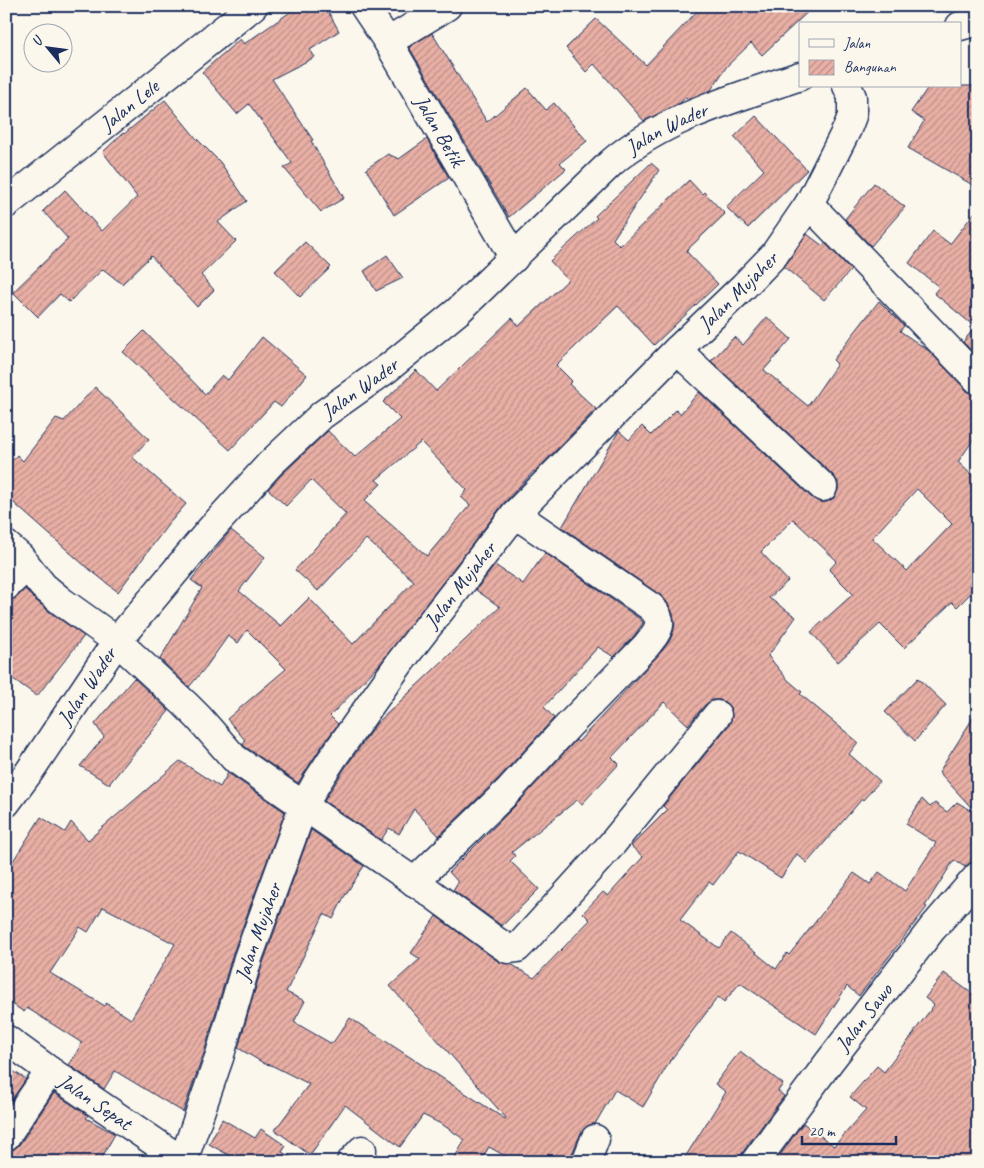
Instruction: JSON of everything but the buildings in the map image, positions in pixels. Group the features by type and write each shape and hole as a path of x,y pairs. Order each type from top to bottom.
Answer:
{"street":[{"name":"Jalan Lele","path":"6,204 252,6"},
{"name":"Jalan Betik","path":"364,6 388,42 514,258"},
{"path":"388,42 448,6"},
{"path":"962,25 978,21"},
{"name":"Jalan Wader","path":"6,803 117,641 210,530 270,464 322,415 388,368 458,311 612,162 627,150 663,129 704,109 799,76"},
{"name":"Jalan Mujaher","path":"184,1161 219,1058 248,958 304,807 317,782 401,661 515,514 774,255 809,204 847,129 852,116 852,97 848,88"},
{"path":"809,204 978,380"},
{"path":"677,350 823,487"},
{"path":"414,882 509,790 646,646 660,624 658,614 651,607 515,514"},
{"path":"6,545 20,557 43,586 117,641 199,718 234,758 508,949 517,948 612,844 717,715"},
{"path":"6,586 27,566"},
{"name":"Jalan Sawo","path":"756,1162 829,1062 932,929 978,876"},
{"name":"Jalan Sepat","path":"6,1039 184,1161"},
{"path":"6,1136 50,1070"}]}
